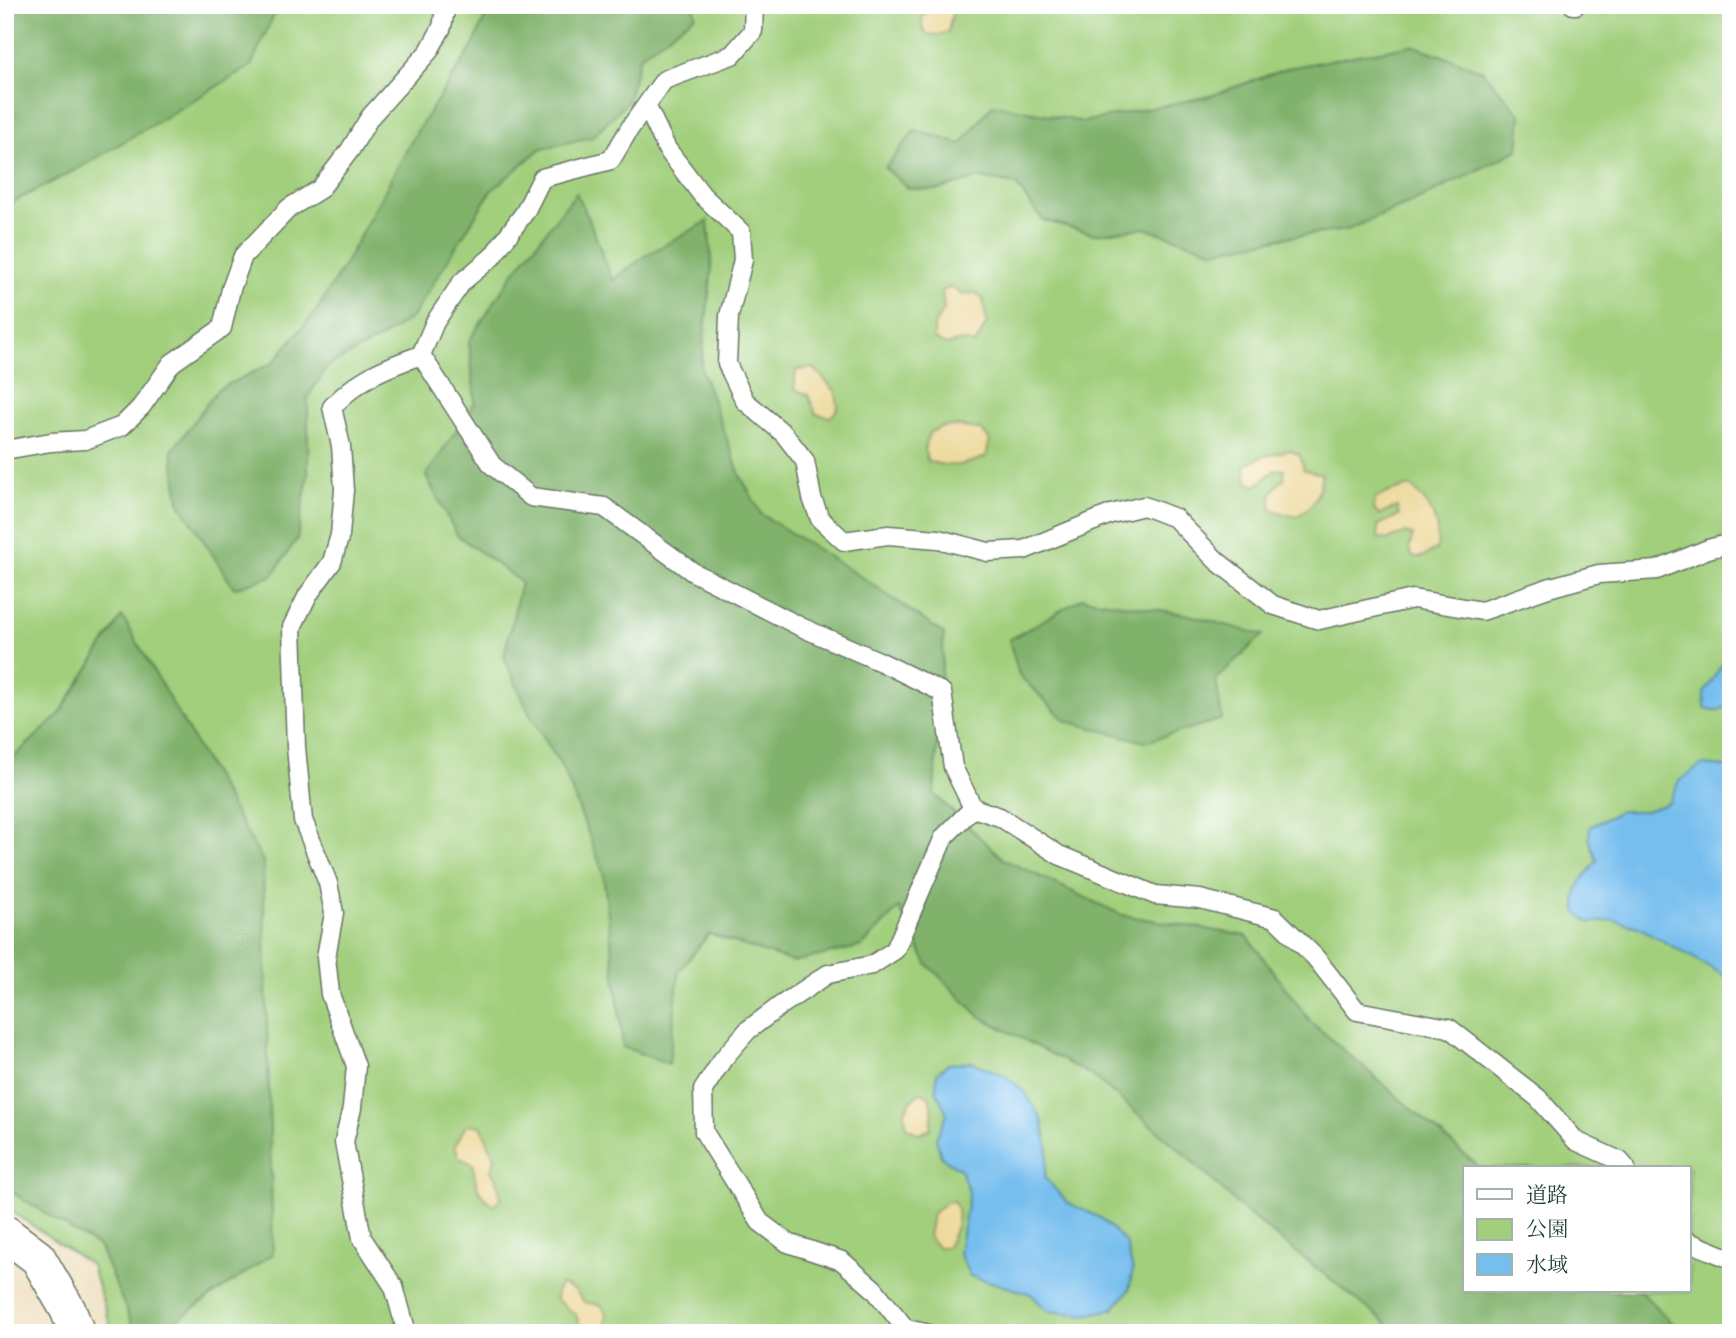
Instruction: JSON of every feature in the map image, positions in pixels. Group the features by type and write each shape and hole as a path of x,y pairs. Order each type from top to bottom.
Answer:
{"street":[{"path":"5,1233 38,1258 68,1310 77,1333"}],"lane":[{"path":"5,450 51,442 85,440 122,426 141,407 172,363 222,328 231,289 243,256 289,208 320,189 370,117 429,51 442,27 446,5"},
{"path":"407,1333 394,1287 362,1237 344,1142 352,1108 356,1066 330,994 326,957 334,913 328,883 303,820 296,747 292,627 308,595 332,562 340,535 344,490 341,446 332,407 347,391 379,369 421,355 435,322 463,282 492,257 524,212 542,178 611,160 664,80 732,55 753,31 754,5"},
{"path":"647,107 667,149 702,195 741,232 743,260 729,316 727,364 745,401 783,434 805,461 812,498 820,519 844,541 888,535 938,539 988,552 1024,550 1111,514 1144,506 1175,518 1217,561 1273,605 1319,620 1413,599 1482,611 1599,574 1657,570 1708,548 1731,542"},
{"path":"421,355 492,465 531,497 604,507 693,572 801,627 942,692 953,767 973,808 1000,817 1059,855 1155,895 1200,899 1275,918 1315,957 1357,1011 1449,1028 1538,1098 1576,1141 1619,1161 1624,1166"},
{"path":"926,1333 906,1329 874,1289 842,1261 788,1243 760,1222 704,1132 704,1090 723,1059 748,1030 780,1006 828,974 873,965 895,950 944,837 973,808"},
{"path":"1690,1242 1731,1259"}],"green space":[{"path":"5,5 1731,5 1731,1333 113,1333 91,1265 5,1207"},
{"path":"5,5 278,5 251,66 81,167 5,206"},
{"path":"490,5 693,5 696,15 640,56 627,102 592,137 540,149 491,191 412,317 379,339 328,366 308,397 308,475 297,539 272,576 234,588 179,502 172,451 218,389 273,363 317,310 417,131 473,46"},
{"path":"1412,45 1482,70 1521,115 1518,150 1422,198 1347,230 1282,238 1214,251 1145,228 1094,234 1043,220 1015,184 979,178 936,190 908,188 885,168 915,130 961,144 993,104 1083,122 1210,96 1288,68"},
{"path":"576,193 612,280 648,254 708,221 712,267 701,368 740,475 761,514 866,580 944,634 934,794 1003,859 1122,915 1247,936 1311,1022 1478,1166 1463,1166 1463,1292 1641,1292 1682,1333 1399,1333 1248,1214 1179,1149 1093,1076 979,1016 927,964 899,908 862,946 793,962 709,934 679,971 669,1064 623,1047 603,872 565,773 528,711 504,657 521,582 457,535 426,476 475,402 469,341 512,275"},
{"path":"1082,598 1185,614 1263,635 1216,679 1222,719 1145,742 1066,721 1019,675 1009,640"},
{"path":"122,616 263,861 273,1254 158,1333 136,1333 100,1248 5,1188 5,765 58,716"}],"sand":[{"path":"929,5 954,5 948,32 926,34 922,17 930,8"},
{"path":"951,287 962,295 976,293 983,299 987,323 975,344 963,341 945,345 934,339 934,325 944,310 942,291"},
{"path":"814,368 836,392 838,408 831,417 816,414 808,395 794,389 796,370"},
{"path":"958,426 981,430 990,440 986,457 958,465 928,461 924,450 929,433 941,427"},
{"path":"1289,450 1300,455 1304,470 1322,474 1315,500 1296,517 1272,510 1271,496 1284,479 1284,469 1275,470 1256,486 1247,482 1245,465 1261,457"},
{"path":"1410,486 1429,506 1437,530 1437,549 1422,557 1412,557 1409,548 1413,535 1404,533 1388,540 1378,538 1378,525 1399,516 1397,507 1379,515 1373,508 1375,499"},
{"path":"921,1092 929,1096 933,1112 930,1129 919,1134 907,1127 904,1113 911,1101"},
{"path":"467,1124 481,1126 495,1158 491,1171 497,1180 501,1198 493,1205 483,1197 478,1188 473,1164 459,1158 455,1145"},
{"path":"954,1201 957,1212 955,1230 947,1247 937,1247 928,1237 932,1214 946,1202"},
{"path":"561,1284 575,1290 584,1302 601,1305 607,1314 604,1333 589,1333 581,1329 576,1315 556,1299"}],"water":[{"path":"1731,650 1731,704 1718,711 1705,708 1704,693"},
{"path":"1701,765 1727,767 1731,770 1731,979 1638,927 1613,920 1590,923 1577,913 1577,891 1597,861 1589,838 1590,827 1620,811 1646,811 1669,803 1679,781"},
{"path":"972,1062 1004,1075 1025,1092 1042,1120 1048,1149 1045,1178 1068,1203 1101,1218 1126,1243 1133,1270 1129,1290 1113,1309 1085,1315 1047,1311 1031,1294 970,1276 959,1253 969,1192 960,1169 941,1157 936,1138 947,1114 936,1089 937,1073 948,1064"}]}
